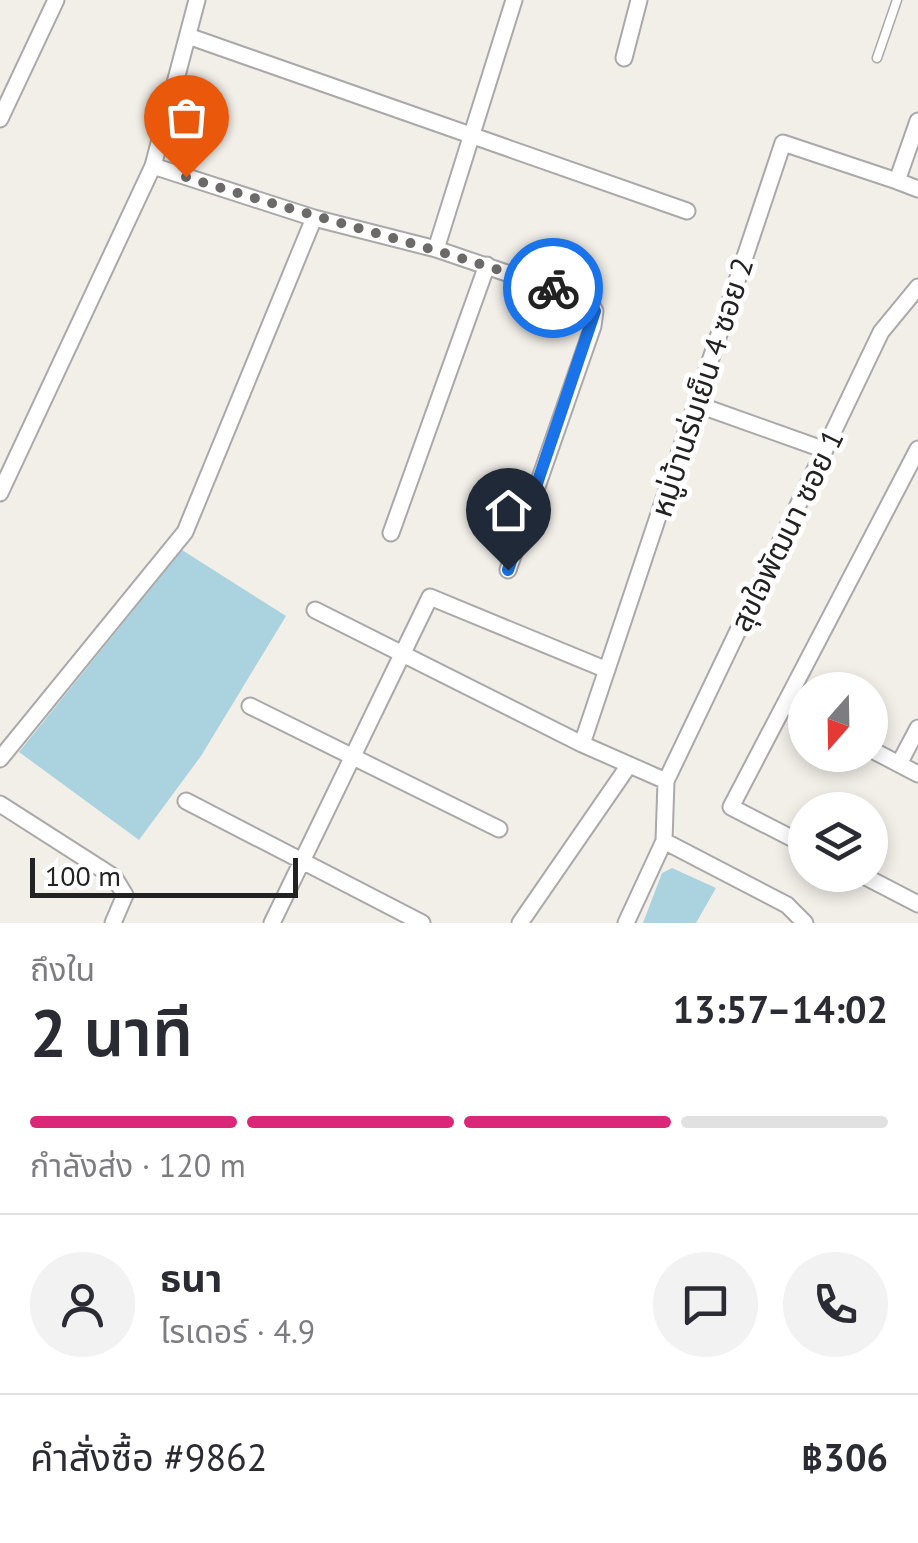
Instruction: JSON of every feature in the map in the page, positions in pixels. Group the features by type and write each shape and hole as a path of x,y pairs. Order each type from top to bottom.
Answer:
{"street":[{"path":"0,119 56,0"},
{"path":"0,492 154,166 197,0"},
{"path":"436,248 514,0"},
{"path":"624,58 639,0"},
{"path":"188,36 687,211"},
{"path":"897,181 918,120"},
{"name":"หมู่บ้านร่มเย็น 4 ซอย 2","path":"582,744 783,144 918,189"},
{"path":"154,166 314,218 436,248 589,301 595,311 508,570"},
{"path":"0,759 185,532 314,218"},
{"path":"391,532 486,265"},
{"name":"สุขใจพัฒนา ซอย 1","path":"666,781 881,332 918,287"},
{"path":"696,404 824,450"},
{"path":"788,836 731,806 918,450"},
{"path":"272,923 430,598 607,670"},
{"path":"315,610 582,744 666,781 664,841 626,923"},
{"path":"784,704 788,706"},
{"path":"250,706 499,828"},
{"path":"899,764 918,728"},
{"path":"888,758 918,774"},
{"path":"520,923 629,765"},
{"path":"186,802 422,923"},
{"path":"0,804 114,877 125,894 113,923"},
{"path":"664,841 787,905 805,923"},
{"path":"888,888 918,904"}],"lane":[{"path":"877,58 897,0"}],"water":[{"path":"182,550 286,616 201,756 139,840 19,752"},
{"path":"672,868 716,888 696,923 643,923 662,873"}],"way so far":[{"path":"186,177 314,218 436,248 553,288"}],"route":[{"path":"508,570 595,311 589,301 553,288"}]}
